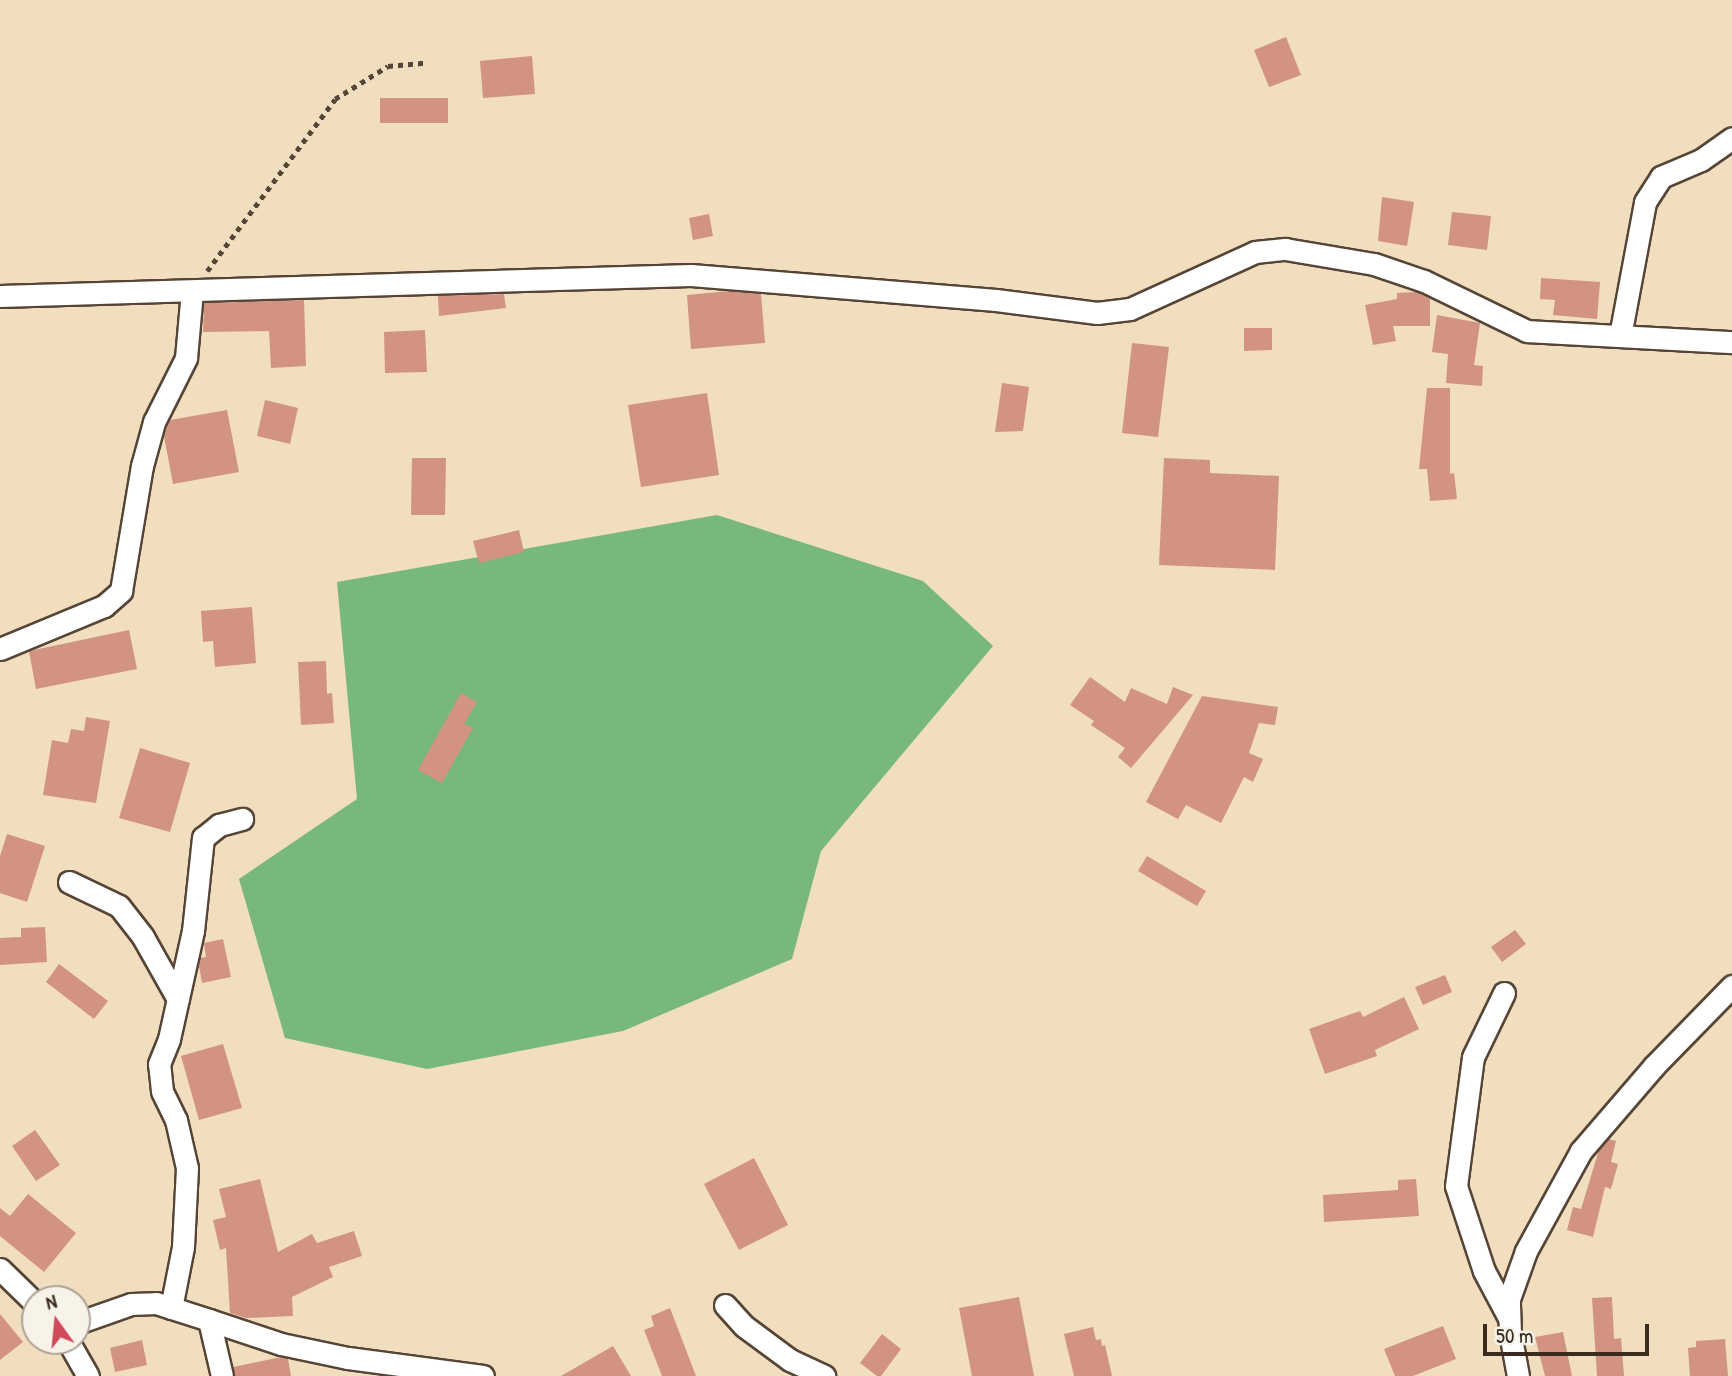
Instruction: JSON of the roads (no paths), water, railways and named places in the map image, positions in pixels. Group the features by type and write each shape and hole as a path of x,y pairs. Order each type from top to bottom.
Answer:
{"street":[{"path":"1620,336 1645,202 1661,177 1701,160 1732,138"},
{"path":"0,296 497,278 691,275 996,300 1097,313 1130,309 1255,253 1285,249 1374,264 1424,281 1527,331 1732,342"},
{"path":"0,649 104,606 121,591 142,466 154,422 186,358 192,291"},
{"path":"171,1308 183,1247 187,1168 176,1120 158,1076 193,931 203,838 219,825 242,818"},
{"path":"69,881 119,906 143,937 178,999"},
{"path":"1518,1376 1509,1318 1509,1298 1526,1251 1581,1151 1654,1066 1732,986"},
{"path":"1504,993 1473,1057 1456,1186 1485,1270 1509,1318"},
{"path":"0,1269 21,1289"},
{"path":"91,1318 131,1304 156,1303 281,1345 348,1358 483,1376"},
{"path":"724,1305 744,1326 790,1360 824,1376"},
{"path":"209,1320 222,1376"},
{"path":"76,1355 88,1376"}]}
